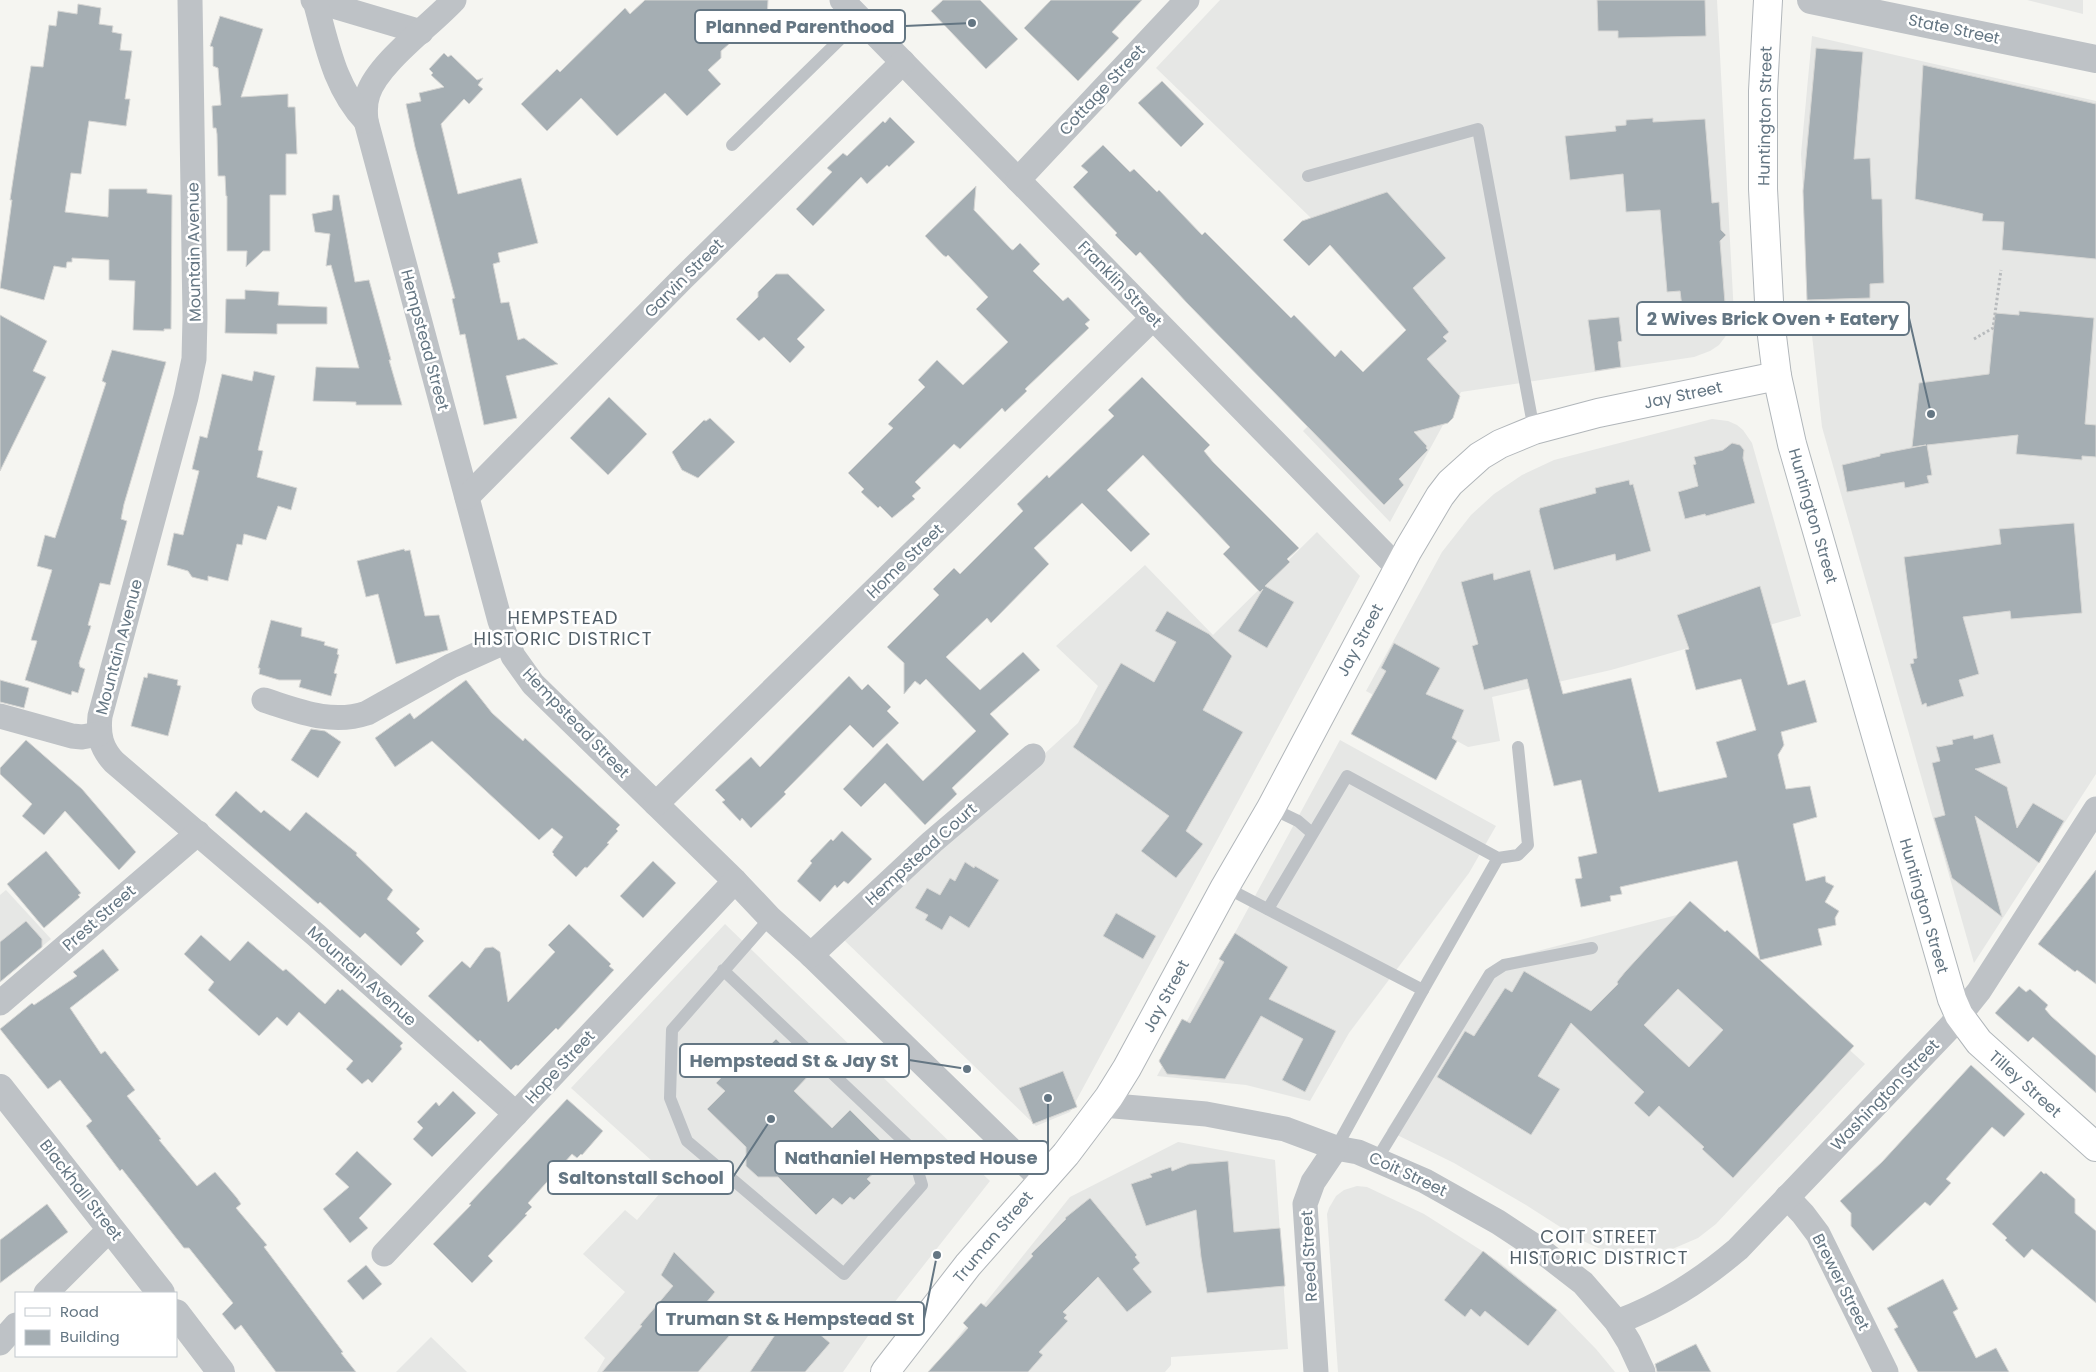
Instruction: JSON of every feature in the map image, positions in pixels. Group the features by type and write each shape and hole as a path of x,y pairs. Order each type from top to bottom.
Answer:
{"main road":[{"name":"Huntington Street","path":"1768,0 1763,91 1763,189 1770,320 1777,376 1797,463 1946,984 1960,1016"},
{"name":"Jay Street","path":"1103,1105 1127,1068 1225,887 1271,808 1398,568 1440,496 1462,470 1500,444 1534,430 1598,413 1777,376"},
{"name":"Tilley Street","path":"1960,1016 1979,1042 2096,1147"},
{"name":"Truman Street","path":"885,1372 968,1265 1072,1147 1103,1105"}],"street":[{"name":"Mountain Avenue","path":"190,0 196,317 194,359 186,397 100,716 99,734 103,749 114,762 316,935 516,1114"},
{"path":"314,0 421,32"},
{"path":"314,0 338,79 347,99 366,121"},
{"name":"Hempstead Street","path":"454,0 392,60 374,81 368,94 366,121 467,497 507,641 513,656 533,684 735,881 770,918 1042,1180"},
{"name":"Franklin Street","path":"842,0 1398,568"},
{"name":"Cottage Street","path":"1018,180 1187,0"},
{"name":"State Street","path":"1811,0 2096,59"},
{"name":"Garvin Street","path":"467,497 689,272 903,62"},
{"name":"Home Street","path":"656,804 1154,318"},
{"path":"264,700 328,718 353,717 367,713 451,666 507,641"},
{"path":"0,716 72,736 82,737 99,734"},
{"name":"Hempstead Court","path":"811,956 932,842 1033,756"},
{"name":"Washington Street","path":"1617,1322 1650,1309 1681,1292 1738,1249 1960,1016 1992,972 2096,809"},
{"name":"Prest Street","path":"0,1003 198,833"},
{"name":"Hope Street","path":"384,1254 735,881"},
{"name":"Blackhall Street","path":"0,1088 160,1292"},
{"name":"Coit Street","path":"1103,1105 1206,1114 1246,1120 1285,1129 1336,1148 1358,1152 1425,1180 1539,1249 1583,1283 1617,1322 1643,1372"},
{"name":"Reed Street","path":"1316,1372 1305,1204 1314,1182 1336,1148"},
{"name":"Brewer Street","path":"1787,1198 1804,1214 1818,1234 1886,1372"},
{"path":"47,1292 111,1228"},
{"path":"178,1316 221,1372"},
{"path":"0,1343 15,1327"}],"lane":[{"path":"732,146 861,19"},
{"path":"1308,176 1478,128 1534,430"},
{"path":"1268,909 1347,776 1498,858 1518,854 1528,845 1518,747"},
{"path":"1271,808 1298,821 1312,833"},
{"path":"1336,1148 1498,858"},
{"path":"1225,887 1423,990"},
{"path":"723,970 911,1148 922,1185 844,1274 687,1141 670,1098 672,1030 723,970 770,918"},
{"path":"1377,1159 1490,974 1504,965 1592,948"}],"path":[{"path":"1974,339 1993,328 2001,270"}],"shaded area":[{"path":"1220,0 1717,0 1734,315 1728,333 1719,345 1710,351 1694,357 1461,392 1390,522 1303,431 1409,327 1311,218 1156,68"},
{"path":"2027,0 2083,0 2083,14"},
{"path":"1812,36 2096,101 2096,774 1974,963 1822,427 1811,326 1801,154"},
{"path":"1712,419 1728,421 1737,425 1752,443 1801,616 1611,670 1492,697 1500,741 1468,747 1366,691 1442,552 1471,515 1494,494 1522,475 1554,460"},
{"path":"1317,532 1360,576 1070,1112 1036,1126 843,939 1078,723 1098,686 1056,646 1145,565 1213,635"},
{"path":"1340,740 1496,826 1469,873 1349,1033 1310,1101 1246,1085 1157,1076"},
{"path":"6,890 51,939 0,981 0,895"},
{"path":"1696,910 1865,1064 1716,1224 1698,1238 1670,1250 1639,1255 1598,1248 1579,1239 1526,1205 1454,1163 1387,1130 1492,966 1510,958"},
{"path":"725,924 990,1181 868,1336 843,1372 597,1372 605,1358 584,1338 625,1292 583,1254 625,1210 637,1220 672,1179 571,1088"},
{"path":"1178,1142 1275,1160 1288,1349 1171,1357 1171,1365 1165,1372 930,1372 1070,1197"},
{"path":"1357,1186 1367,1187 1424,1214 1498,1261 1558,1310 1596,1349 1615,1372 1338,1372 1327,1214 1336,1196 1344,1190"},
{"path":"431,1337 467,1372 396,1372"}],"building":[{"path":"645,0 768,0 767,21 751,37 737,37 721,51 721,58 708,70 721,84 687,116 665,93 617,136 581,98 547,131 521,104 557,69 560,72 625,8 630,14"},
{"path":"943,0 980,0 1018,39 986,69 931,11"},
{"path":"1051,0 1142,0 1112,32 1119,38 1078,81 1024,28"},
{"path":"1597,0 1705,0 1706,36 1618,38 1618,31 1598,31"},
{"path":"78,4 101,8 99,24 113,26 112,32 122,34 120,50 132,51 125,99 130,99 126,126 89,121 81,174 71,173 65,212 108,217 109,189 147,189 147,193 172,195 171,329 164,329 164,331 133,330 135,281 109,280 109,260 72,258 72,262 67,262 66,268 54,266 44,300 0,288 12,200 10,200 31,66 43,67 49,25 56,26 58,11 77,14"},
{"path":"220,16 263,29 241,97 288,94 288,107 295,107 297,154 286,154 286,195 270,195 270,251 263,251 246,267 247,251 227,251 225,176 218,176 217,134 216,128 213,128 212,106 221,105 218,68 213,66 213,47 210,46"},
{"path":"1816,48 1863,52 1854,159 1870,158 1872,199 1882,199 1884,283 1870,284 1870,298 1807,300 1803,191"},
{"path":"444,53 448,57 451,55 477,80 483,78 478,85 483,89 469,104 464,99 441,124 458,194 521,178 538,243 498,253 500,262 493,264 501,303 509,302 518,340 524,338 558,364 506,376 517,418 484,425 465,334 460,335 452,299 455,298 415,147 406,104 421,101 419,93 444,87 431,75 433,73 429,69"},
{"path":"1923,65 2096,104 2096,259 2002,250 2004,222 1982,221 1983,214 1915,199"},
{"path":"1162,81 1204,124 1181,147 1138,103"},
{"path":"890,117 915,142 889,167 887,165 867,184 861,177 813,226 796,209 832,172 827,168 843,153 847,156 883,121 885,123"},
{"path":"1653,118 1653,122 1705,119 1712,203 1719,202 1721,230 1726,235 1720,241 1725,303 1714,304 1715,317 1688,319 1687,307 1682,307 1680,291 1667,292 1660,210 1626,212 1623,174 1570,180 1565,136 1616,131 1615,126 1626,125 1626,120"},
{"path":"1103,145 1130,172 1134,169 1157,192 1159,190 1202,235 1205,232 1291,318 1294,315 1335,357 1341,350 1363,372 1406,330 1330,245 1309,266 1283,240 1302,221 1387,192 1446,258 1413,288 1449,332 1443,337 1447,341 1427,359 1460,396 1453,418 1448,423 1414,432 1427,446 1428,450 1399,479 1404,485 1384,505 1187,303 1140,252 1136,256 1115,235 1117,233 1073,187 1088,172 1081,166"},
{"path":"976,186 974,210 1011,249 1013,250 1020,243 1040,264 1033,271 1063,301 1068,297 1090,320 1085,324 1089,328 1025,389 1027,391 1005,412 1002,408 960,449 954,444 915,482 921,488 912,496 915,499 892,518 861,492 864,489 848,473 893,428 888,424 925,387 918,380 937,360 963,385 1008,342 976,309 988,297 948,255 946,257 943,255 925,236"},
{"path":"333,195 339,195 355,282 369,280 402,405 356,405 356,402 313,401 316,367 359,368 331,265 326,266 330,234 315,232 312,214 332,210"},
{"path":"776,274 788,274 825,310 797,339 805,347 790,363 764,337 759,341 736,319 758,297 758,292"},
{"path":"245,290 279,292 278,305 327,307 327,324 277,324 277,334 225,333 226,299 245,299"},
{"path":"2019,311 2094,318 2085,424 2096,425 2096,457 2082,456 2082,460 2016,454 2018,435 1927,445 1932,475 1927,476 1929,483 1905,488 1904,482 1847,492 1842,465 1880,456 1880,454 1926,445 1912,447 1919,383 1989,374 1995,313 2019,315"},
{"path":"0,315 47,341 33,371 46,377 0,471"},
{"path":"1619,317 1622,341 1618,342 1621,367 1595,371 1588,320"},
{"path":"112,350 166,362 124,504 121,519 127,521 110,585 100,583 88,625 91,626 79,663 80,667 85,669 78,693 72,691 71,695 25,680 37,641 31,640 52,570 37,566 45,535 55,538 106,383 102,381"},
{"path":"254,371 275,376 258,450 263,451 257,477 297,488 291,510 278,506 266,540 244,534 242,545 237,544 228,581 208,576 208,581 192,577 188,571 167,565 174,533 183,535 199,471 192,469 200,436 207,438 222,374 252,381"},
{"path":"1142,377 1210,445 1204,451 1213,462 1299,548 1287,559 1290,562 1265,586 1294,602 1267,648 1238,631 1263,589 1260,592 1223,554 1230,547 1143,455 1107,490 1150,534 1131,552 1082,503 1034,548 1049,564 991,623 987,618 946,657 980,690 1023,652 1040,670 990,714 1009,734 952,788 957,794 925,825 885,783 861,807 843,789 887,743 923,781 976,731 926,679 920,685 915,681 904,694 904,663 887,647 939,595 933,589 954,568 960,574 1023,511 1017,504 1047,475 1049,478 1114,416 1108,410"},
{"path":"609,397 647,434 608,475 570,438"},
{"path":"710,418 735,442 698,478 682,470 672,452 704,420 706,421"},
{"path":"1732,443 1740,445 1744,450 1743,458 1755,503 1706,516 1705,514 1685,519 1678,492 1698,486 1693,465 1696,464 1694,457 1723,450"},
{"path":"1629,480 1630,485 1633,484 1651,551 1616,561 1615,554 1554,570 1539,511 1540,508 1596,493 1595,488"},
{"path":"2074,523 2082,613 2011,619 2010,611 1963,617 1979,674 1959,680 1964,696 1927,707 1926,703 1922,705 1910,664 1914,663 1913,659 1917,658 1904,557 2001,544 1999,529"},
{"path":"404,549 405,551 410,550 425,616 439,615 448,650 396,664 378,594 366,597 357,561"},
{"path":"1530,570 1563,694 1631,678 1659,792 1727,777 1716,742 1756,730 1741,679 1696,690 1685,650 1689,649 1677,615 1760,586 1788,685 1805,680 1817,722 1781,732 1784,745 1778,755 1786,789 1810,786 1817,817 1793,824 1806,881 1825,876 1826,882 1834,886 1825,902 1839,911 1835,918 1836,925 1818,929 1822,945 1760,960 1737,861 1620,887 1622,894 1610,896 1611,901 1581,907 1575,879 1582,878 1578,857 1597,853 1581,780 1554,786 1527,679 1484,690 1472,646 1478,644 1461,582 1493,573 1494,580"},
{"path":"1167,611 1209,634 1232,656 1203,710 1243,732 1186,831 1203,844 1176,878 1141,851 1169,816 1073,747 1121,663 1154,682 1176,642 1155,631"},
{"path":"271,620 302,628 301,636 325,642 324,645 338,649 337,654 339,655 334,673 337,674 331,696 299,687 301,680 279,680 259,674 260,668 258,668"},
{"path":"1394,643 1440,668 1426,694 1464,710 1452,738 1457,741 1436,780 1351,734 1386,671 1381,668"},
{"path":"148,673 178,680 177,685 181,686 168,736 131,726 144,677 147,678"},
{"path":"849,676 862,690 868,684 891,707 887,711 899,723 873,748 850,725 784,792 786,794 751,828 742,818 740,821 722,802 725,800 715,790 751,757 760,767"},
{"path":"0,680 29,688 24,708 0,702"},
{"path":"466,680 492,713 523,741 525,738 620,825 616,829 618,831 607,843 609,844 576,877 552,852 563,837 552,828 539,840 432,741 395,767 375,738 410,713 414,719"},
{"path":"311,729 325,731 341,742 318,778 291,760"},
{"path":"1993,734 2001,763 1975,769 2007,787 2017,828 2033,803 2064,821 2039,863 1975,816 2002,917 1952,878 1934,818 1945,815 1932,763 1940,761 1936,746 1953,744 1952,740 1973,735 1974,739"},
{"path":"26,740 82,789 136,852 119,870 65,811 44,835 22,816 32,804 0,774 0,768"},
{"path":"236,791 261,813 264,810 290,831 306,812 357,853 356,855 393,890 387,899 420,929 416,933 424,941 401,966 365,933 360,938 320,902 318,904 215,815"},
{"path":"842,831 872,859 848,884 844,881 837,888 835,885 820,902 797,881 812,863 810,861 831,839 833,841"},
{"path":"46,851 81,893 78,895 80,897 44,928 7,884"},
{"path":"653,861 676,883 643,918 620,896"},
{"path":"965,862 999,880 969,928 950,916 942,930 925,920 928,915 915,908 927,888 940,895 950,878 955,881"},
{"path":"2096,870 2096,984 2077,970 2075,972 2038,944"},
{"path":"1690,901 1725,932 1727,930 1854,1046 1733,1178 1702,1149 1704,1147 1659,1106 1649,1117 1634,1103 1644,1092 1571,1023 1538,1076 1560,1089 1531,1135 1437,1077 1465,1031 1474,1036 1505,988 1512,992 1524,971 1591,1011 1618,984 1617,982","holes":["1678,989 1723,1030 1689,1067 1644,1025"]},
{"path":"1116,913 1156,936 1143,959 1103,936"},
{"path":"26,921 42,939 42,947 0,982 0,942"},
{"path":"569,924 611,964 609,966 614,970 558,1030 556,1028 518,1066 516,1065 511,1070 480,1040 478,1042 428,996 462,961 470,968 485,948 493,947 500,952 508,1002 555,952 548,945"},
{"path":"1235,933 1288,967 1269,999 1336,1031 1305,1092 1282,1080 1303,1039 1261,1016 1225,1079 1167,1074 1159,1061 1182,1019 1190,1023 1224,962 1219,959"},
{"path":"201,935 230,961 248,941 283,971 286,969 325,1004 338,989 340,991 342,989 403,1043 400,1046 402,1049 372,1083 368,1079 362,1084 346,1069 353,1061 299,1012 287,1026 277,1017 259,1036 208,990 214,982 184,954"},
{"path":"103,949 119,970 70,1008 101,1054 105,1051 135,1090 127,1096 161,1139 159,1140 197,1186 215,1172 237,1198 241,1204 236,1208 267,1245 264,1247 356,1372 276,1372 241,1325 235,1330 222,1314 233,1303 189,1248 184,1248 122,1169 120,1171 86,1126 92,1121 60,1080 48,1089 0,1029 32,1003 34,1005 77,976 73,972"},
{"path":"2019,986 2026,992 2030,989 2048,1005 2045,1009 2051,1016 2096,1056 2096,1093 2033,1037 2028,1042 1995,1013"},
{"path":"776,1039 811,1073 794,1091 832,1128 850,1110 885,1145 867,1163 876,1171 867,1179 871,1183 854,1200 850,1197 842,1205 833,1198 816,1215 778,1177 758,1177 746,1166 746,1147 707,1109 725,1091 716,1083 750,1048 759,1056"},
{"path":"1971,1065 2025,1114 2004,1137 1992,1127 1946,1179 1951,1183 1930,1206 1925,1202 1873,1251 1851,1226 1851,1213 1840,1201 1882,1162"},
{"path":"1063,1071 1077,1107 1033,1124 1019,1088"},
{"path":"453,1091 476,1113 432,1157 413,1139 423,1128 417,1122 436,1102 439,1106"},
{"path":"567,1099 603,1131 582,1155 577,1158 572,1154 528,1203 532,1207 525,1214 527,1215 488,1256 493,1261 472,1283 433,1244"},
{"path":"357,1151 392,1184 359,1218 368,1228 350,1243 323,1209 349,1187 335,1174"},
{"path":"1228,1161 1234,1232 1280,1228 1285,1286 1207,1293 1196,1210 1146,1226 1131,1184 1152,1177 1150,1174 1171,1167 1172,1171 1189,1164"},
{"path":"2041,1171 2044,1174 2046,1173 2075,1199 2075,1213 2096,1231 2096,1303 2032,1249 2024,1258 1992,1224"},
{"path":"1090,1198 1137,1255 1135,1257 1140,1263 1133,1269 1152,1292 1127,1312 1098,1277 1063,1312 1067,1315 1064,1318 1068,1321 1039,1352 1043,1355 1028,1372 928,1372 968,1328 963,1323 981,1303 986,1307 1033,1256 1031,1254 1065,1218"},
{"path":"47,1204 68,1232 0,1283 0,1240"},
{"path":"1483,1251 1557,1310 1528,1346 1485,1311 1480,1317 1471,1309 1465,1317 1444,1300"},
{"path":"674,1252 715,1292 701,1309 730,1335 698,1372 602,1372 642,1326 640,1325 673,1286 661,1275"},
{"path":"366,1265 382,1284 363,1300 347,1281"},
{"path":"1943,1279 1958,1309 1953,1312 1976,1358 1996,1348 2009,1372 1918,1372 1894,1329 1898,1327 1887,1308"},
{"path":"804,1312 822,1327 817,1332 830,1343 805,1372 750,1372 789,1314 797,1320"},
{"path":"1696,1344 1711,1372 1657,1372 1655,1364"}],"place":[{"name":"Planned Parenthood","path":"972,23"},
{"name":"2 Wives Brick Oven + Eatery","path":"1931,414"},
{"name":"Hempstead St & Jay St","path":"967,1069"},
{"name":"Nathaniel Hempsted House","path":"1048,1098"},
{"name":"Saltonstall School","path":"771,1119"},
{"name":"Truman St & Hempstead St","path":"937,1255"}],"district":[{"name":"HEMPSTEAD HISTORIC DISTRICT","path":"563,628"},
{"name":"COIT STREET HISTORIC DISTRICT","path":"1599,1246"}]}
